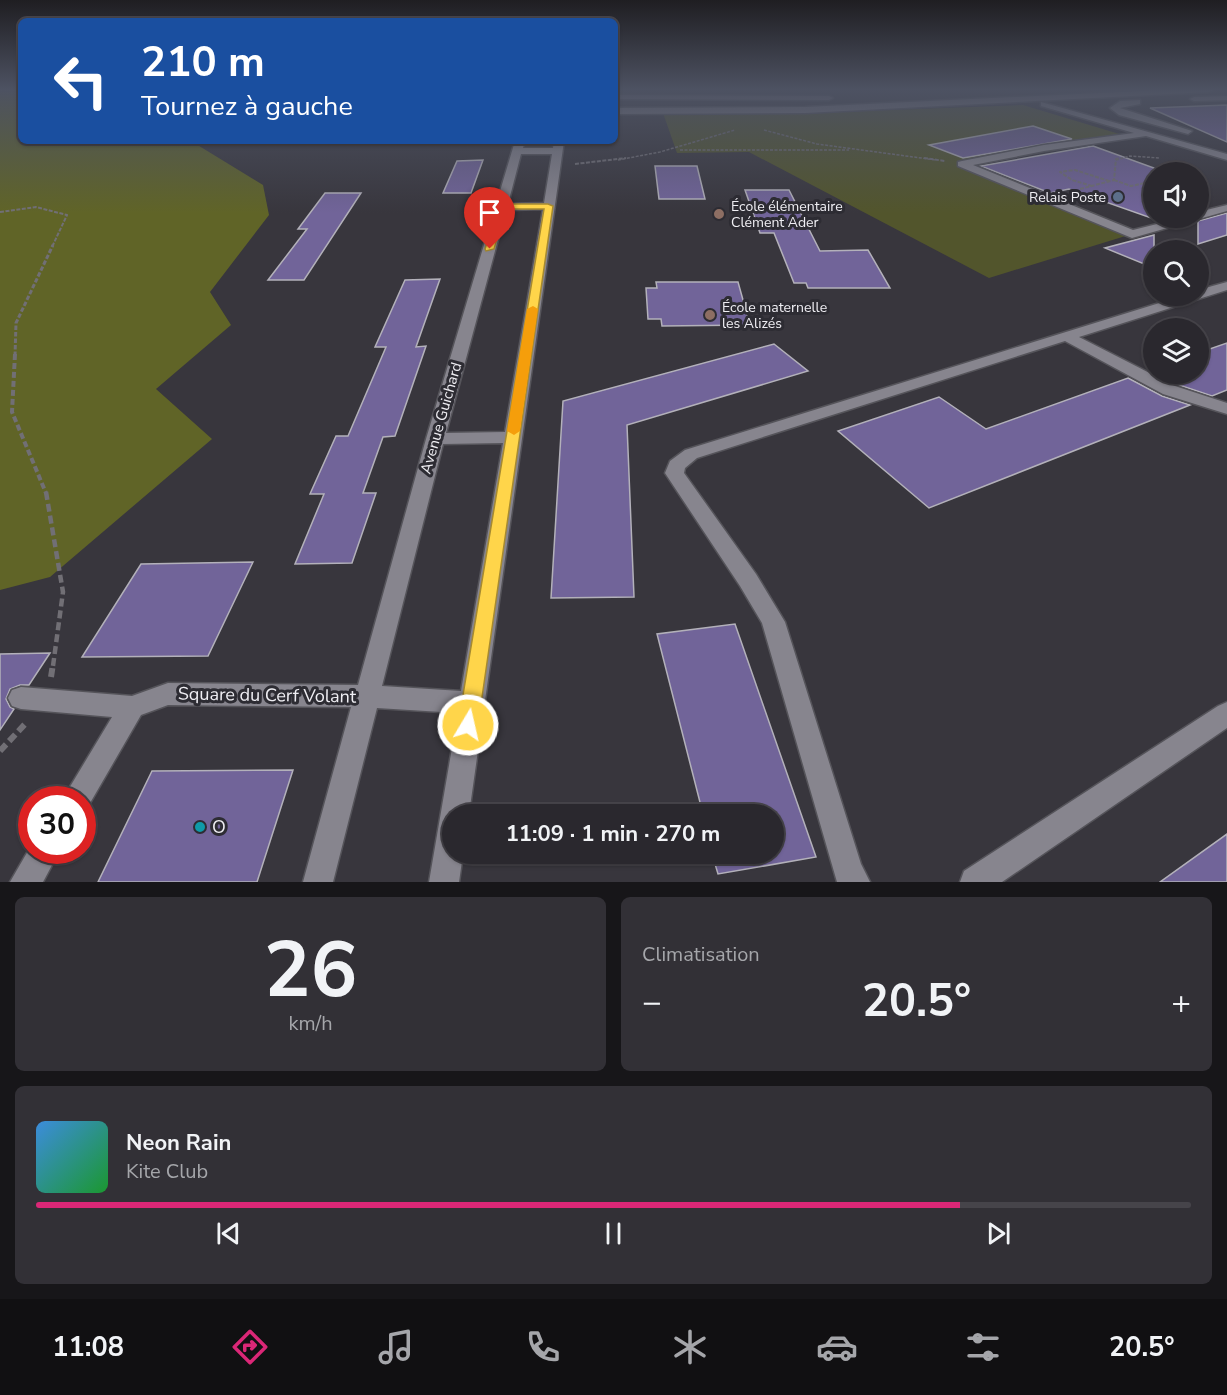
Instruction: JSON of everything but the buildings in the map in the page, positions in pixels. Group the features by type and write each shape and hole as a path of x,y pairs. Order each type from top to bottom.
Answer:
{"street":[{"path":"1136,131 1227,157"},
{"path":"962,164 1044,147 1145,134"},
{"path":"456,804 557,152 519,146"},
{"name":"Avenue Guichard","path":"318,882 435,439 519,146"},
{"path":"962,164 1132,234 1155,228"},
{"path":"502,207 548,206"},
{"path":"1209,213 1227,208"},
{"path":"1209,291 1227,285"},
{"path":"855,882 848,872 773,622 748,580 674,473 677,465 691,454 1162,306"},
{"path":"1066,336 1169,390 1227,409"},
{"path":"435,439 513,437"},
{"name":"Square du Cerf Volant","path":"21,698 132,707 168,694 367,696"},
{"path":"367,696 472,703"},
{"path":"84,786 132,707"},
{"path":"975,882 1227,714"},
{"path":"25,882 36,864"},
{"path":"444,882 447,864"}],"path":[{"path":"557,152 606,162 667,150 730,131"},
{"path":"769,131 794,139 962,164"},
{"path":"667,150 857,149"},
{"path":"1114,180 1116,159 1130,156 1164,158"},
{"path":"1093,186 1072,180 1060,172 1075,170 1110,182"},
{"path":"1080,189 1114,180 1131,186 1143,183"},
{"path":"0,212 36,207 68,215 16,323 12,411 47,495 63,592 48,700"}],"green space":[{"path":"0,131 18,131 18,144 196,144 263,185 269,215 210,292 231,325 156,389 212,439 50,577 0,590"},
{"path":"669,131 1110,131 1126,136 963,164 1132,234 989,278 749,152 677,153"}],"slow traffic":[{"path":"514,431 533,309"}],"place":[{"name":"Relais Poste","path":"1118,197"},
{"name":"École élémentaire Clément Ader","path":"719,214"},
{"name":"École maternelle les Alizés","path":"710,315"},
{"name":"O","path":"200,827"}],"route":[{"path":"468,725 548,206 502,207 490,249"}]}
